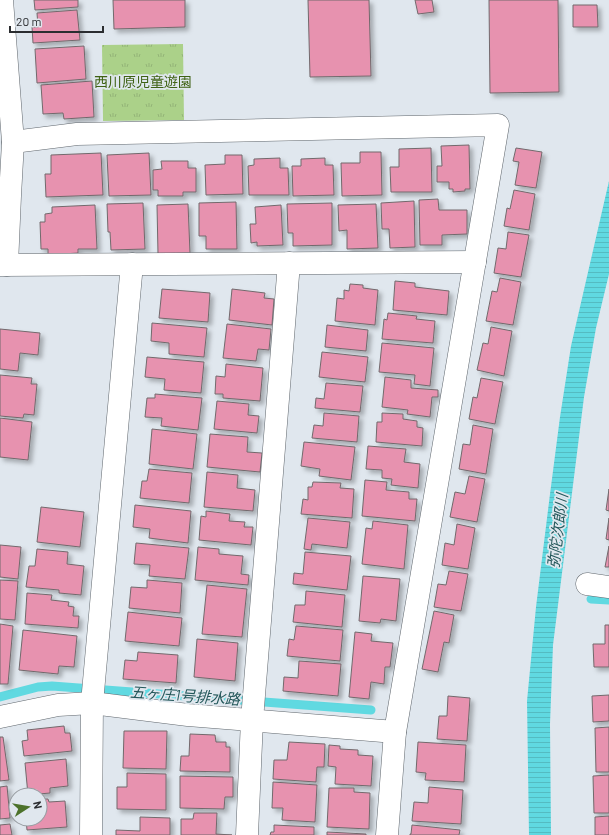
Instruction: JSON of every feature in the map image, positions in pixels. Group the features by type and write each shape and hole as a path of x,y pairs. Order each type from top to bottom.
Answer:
{"street":[{"path":"2,0 13,142 4,265 475,262"},
{"path":"13,142 77,134 498,124 394,732 387,835"},
{"path":"247,835 253,706 289,263"},
{"path":"91,835 93,691 132,264"},
{"path":"587,584 609,586"},
{"path":"0,717 58,704 93,691 188,715 253,706 394,732"}],"green space":[{"name":"西川原児童遊園","path":"183,44 184,120 103,121 102,45"}],"water":[{"name":"弥陀次郎川","path":"609,181 609,274 596,328 584,397 553,645 550,724 551,835 529,835 527,701 536,607 560,417 571,346"}],"building":[{"path":"34,0 78,0 78,7 35,10"},
{"path":"113,0 185,0 185,27 114,29"},
{"path":"308,0 369,0 371,76 310,77"},
{"path":"415,0 432,0 434,12 418,14"},
{"path":"489,0 558,0 559,92 490,93"},
{"path":"573,5 597,5 598,27 573,27"},
{"path":"77,10 80,40 33,43 32,27 38,27 37,13"},
{"path":"84,46 86,79 37,83 35,49"},
{"path":"92,81 94,117 64,119 63,113 43,114 41,85"},
{"path":"469,145 470,189 453,192 453,189 449,189 449,182 437,182 437,166 442,166 441,146"},
{"path":"431,148 432,192 391,192 390,167 399,167 399,149"},
{"path":"516,148 542,152 536,188 515,185 519,162 513,161"},
{"path":"360,152 381,152 382,195 342,196 341,163 360,163"},
{"path":"101,153 103,195 46,197 45,174 51,174 51,155"},
{"path":"149,153 151,195 109,196 107,155"},
{"path":"225,155 242,155 243,194 206,195 205,165 225,164"},
{"path":"280,158 280,168 288,168 289,195 249,195 248,166 254,165 254,159"},
{"path":"325,158 325,165 333,165 334,195 293,196 292,166 301,166 301,159"},
{"path":"161,161 188,161 188,168 196,168 196,192 183,192 183,196 158,196 158,190 153,190 153,170 162,169"},
{"path":"514,190 535,194 529,230 504,226 507,208 510,209"},
{"path":"438,199 439,210 467,210 467,234 442,235 442,245 420,245 419,200"},
{"path":"414,201 415,247 390,248 389,229 382,229 381,203"},
{"path":"236,202 237,249 206,249 206,236 199,236 199,203"},
{"path":"143,203 145,249 111,250 110,232 108,232 107,204"},
{"path":"332,203 332,245 293,246 293,233 288,233 287,204"},
{"path":"188,204 190,253 158,254 157,205"},
{"path":"376,204 378,248 347,249 347,230 339,231 338,205"},
{"path":"95,205 97,249 78,249 78,253 48,255 48,249 41,249 40,222 45,222 45,214 52,213 52,207"},
{"path":"281,205 283,245 257,246 257,242 251,243 250,224 256,224 255,207"},
{"path":"508,232 529,235 521,277 494,273 498,248 506,249"},
{"path":"500,278 521,282 513,325 486,321 492,291 497,292"},
{"path":"395,281 415,283 415,287 449,291 447,315 393,310"},
{"path":"350,284 363,285 363,288 378,290 375,325 335,321 337,298 344,299 344,290 349,291"},
{"path":"162,289 210,293 208,322 159,318"},
{"path":"232,289 265,293 264,298 274,299 272,325 229,320"},
{"path":"388,313 417,316 416,319 435,321 433,343 382,339 384,319 387,320"},
{"path":"152,323 207,328 204,357 169,354 169,343 151,341"},
{"path":"227,324 271,329 269,350 258,349 256,361 223,358"},
{"path":"327,325 368,330 366,351 325,347"},
{"path":"491,327 512,331 504,376 477,370 483,343 488,344"},
{"path":"0,329 40,333 38,355 20,353 18,371 0,369"},
{"path":"382,343 434,348 430,386 414,384 415,375 379,372"},
{"path":"322,352 368,357 365,382 319,377"},
{"path":"147,357 204,362 201,393 164,390 165,379 145,377"},
{"path":"226,364 263,368 260,401 223,398 223,394 215,394 216,376 225,377"},
{"path":"0,375 32,378 31,384 37,384 34,415 24,414 23,418 0,416"},
{"path":"385,377 411,380 411,388 438,390 438,397 432,397 430,417 407,414 408,410 382,407"},
{"path":"481,378 503,382 495,424 469,419 473,397 477,398"},
{"path":"326,383 363,386 360,412 315,408 316,398 324,399"},
{"path":"155,394 202,398 198,430 161,426 162,418 145,417 147,398 155,398"},
{"path":"217,401 249,404 248,415 259,416 257,433 214,429"},
{"path":"324,413 359,416 357,442 312,438 314,425 323,426"},
{"path":"382,413 403,414 403,419 417,421 417,427 423,428 422,446 376,442 377,422 382,422"},
{"path":"0,418 32,422 28,460 0,457"},
{"path":"473,425 493,429 486,474 459,469 463,444 470,445"},
{"path":"152,429 197,434 193,469 149,464"},
{"path":"210,434 248,437 247,452 262,453 260,472 207,467"},
{"path":"304,442 355,447 351,480 319,476 320,469 301,466"},
{"path":"368,446 406,449 404,462 420,464 418,488 391,485 392,479 382,478 382,470 366,469"},
{"path":"149,469 192,473 189,503 140,498 142,481 147,481"},
{"path":"207,472 238,475 237,488 255,490 253,511 204,507"},
{"path":"469,476 485,479 477,522 450,517 455,492 465,494"},
{"path":"365,480 387,482 386,490 409,492 409,499 417,499 415,521 362,516"},
{"path":"313,482 341,483 340,488 354,489 352,518 301,514 303,499 308,500 308,487 312,487"},
{"path":"609,489 609,511 606,510"},
{"path":"135,505 191,511 188,543 149,538 150,529 133,527"},
{"path":"41,507 84,512 80,547 37,542"},
{"path":"206,511 230,514 229,521 245,522 244,527 253,527 251,545 199,540 201,516 206,517"},
{"path":"308,518 350,522 347,548 312,544 311,550 304,549"},
{"path":"609,518 609,540 606,539"},
{"path":"373,521 408,525 404,569 362,564 366,528 372,529"},
{"path":"457,524 475,528 468,569 442,565 445,543 454,545"},
{"path":"136,543 189,548 185,579 149,576 150,565 134,564"},
{"path":"0,545 21,547 18,579 0,577"},
{"path":"609,546 609,567 605,567"},
{"path":"198,547 219,549 219,554 243,556 241,574 249,575 248,585 195,580"},
{"path":"37,549 68,552 67,564 84,566 81,595 59,593 59,590 26,587 29,566 35,566"},
{"path":"305,552 351,556 347,590 293,584 294,573 303,574"},
{"path":"449,571 468,574 461,611 434,607 438,584 446,585"},
{"path":"363,576 400,579 396,621 381,619 380,623 359,621"},
{"path":"0,580 18,581 15,620 0,619"},
{"path":"147,580 182,583 180,613 129,608 131,587 147,588"},
{"path":"207,585 247,589 242,637 202,634"},
{"path":"306,591 345,595 342,627 293,622 295,605 305,605"},
{"path":"27,593 52,595 51,600 69,602 68,606 74,607 73,616 79,616 78,628 25,624"},
{"path":"434,611 454,615 449,643 444,642 438,672 422,669"},
{"path":"128,612 182,618 179,646 125,641"},
{"path":"0,624 13,626 8,684 0,684"},
{"path":"605,625 609,625 609,667 594,667 593,644 605,644"},
{"path":"296,626 343,630 340,661 287,656 289,639 294,640"},
{"path":"23,630 77,636 74,667 59,666 58,674 19,670"},
{"path":"355,632 372,634 371,641 393,643 390,667 385,667 384,684 371,682 369,699 349,697"},
{"path":"197,639 238,643 235,681 194,677"},
{"path":"138,652 178,655 176,683 123,679 125,660 137,661"},
{"path":"299,661 341,664 338,696 283,691 284,677 298,678"},
{"path":"609,695 609,721 593,722 592,696"},
{"path":"448,696 470,698 467,741 437,739 439,716 447,716"},
{"path":"64,726 65,733 70,733 72,751 24,756 22,741 28,740 27,730"},
{"path":"609,727 609,772 596,772 595,728"},
{"path":"124,731 167,731 166,769 123,768"},
{"path":"190,734 215,735 216,742 226,742 226,747 230,747 230,772 180,771 181,756 189,756"},
{"path":"0,737 3,737 9,780 0,781"},
{"path":"289,742 325,744 324,767 317,767 316,782 273,779 274,760 287,760"},
{"path":"418,742 466,745 464,782 425,780 426,773 416,772"},
{"path":"329,745 340,746 340,749 358,750 358,755 373,756 371,786 335,784 336,767 328,766"},
{"path":"66,759 68,786 50,788 50,793 48,793 48,787 27,787 25,763"},
{"path":"127,773 166,774 166,810 117,809 117,787 127,787"},
{"path":"609,775 609,813 594,813 593,776"},
{"path":"180,776 233,777 233,797 225,797 224,809 180,808"},
{"path":"273,782 317,785 315,822 282,820 283,808 272,808"},
{"path":"7,786 8,818 0,819 0,787"},
{"path":"429,787 463,790 461,824 412,821 414,802 428,803"},
{"path":"329,788 354,788 354,792 370,793 369,829 327,827"},
{"path":"48,799 49,802 65,801 67,827 27,830 27,827 48,827"},
{"path":"194,813 217,813 216,834 232,835 181,835 181,819 193,819"},
{"path":"609,816 609,835 595,835 595,817"},
{"path":"140,817 170,818 170,835 116,835 116,830 140,831"},
{"path":"8,824 8,827 11,827 12,835 0,835 0,825"},
{"path":"274,825 314,827 314,835 270,835 271,832 274,832"},
{"path":"412,825 460,830 459,835 410,835"},
{"path":"327,832 366,834 366,835 327,835"}],"waterway":[{"name":"五ヶ庄1号排水路","path":"591,599 609,600"},
{"name":"五ヶ庄1号排水路","path":"0,697 38,687 52,686 371,710"}]}
